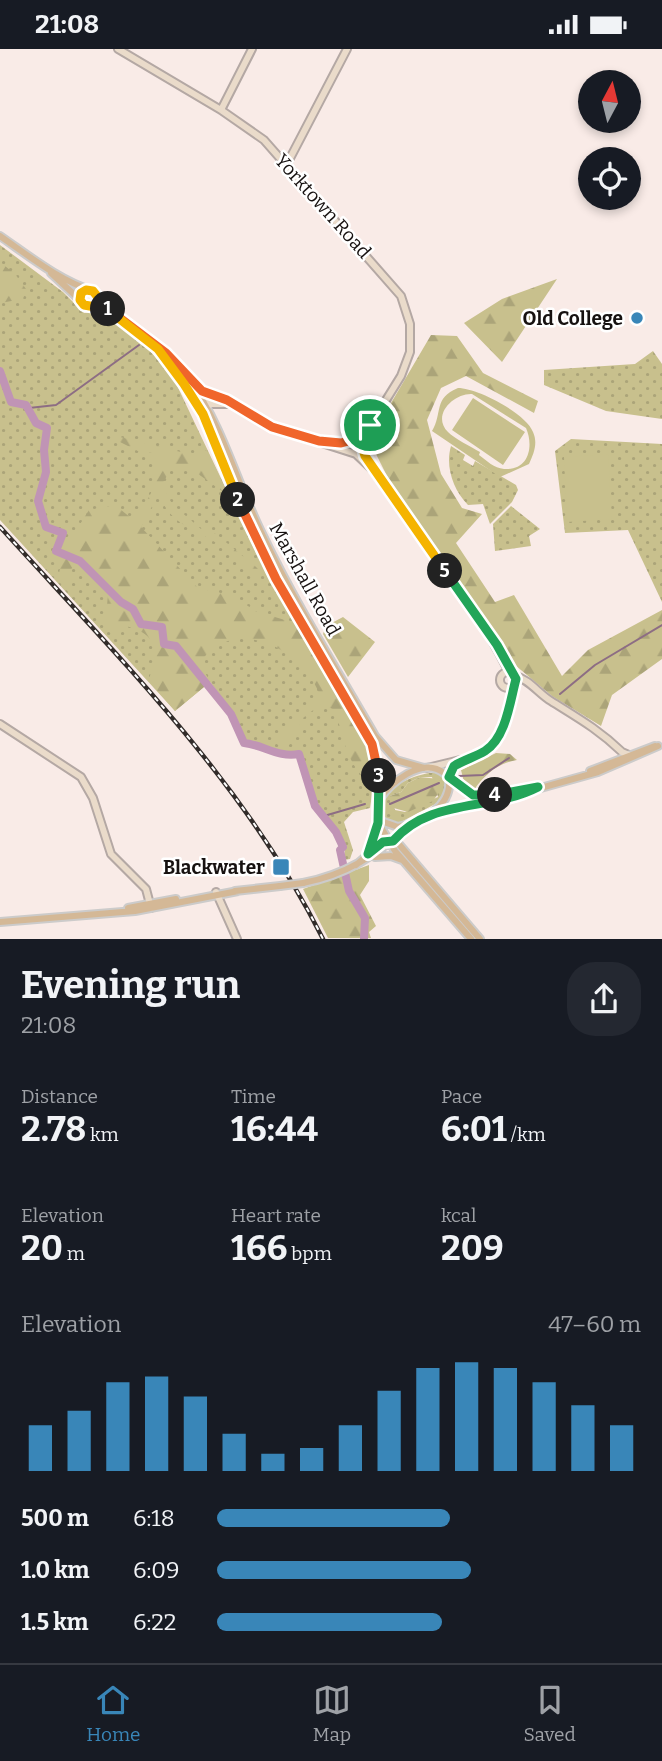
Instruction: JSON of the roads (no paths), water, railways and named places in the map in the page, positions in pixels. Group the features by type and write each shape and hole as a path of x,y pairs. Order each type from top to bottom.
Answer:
{"main road":[{"path":"0,236 47,268 86,290 92,290 97,296 92,306 84,305 47,268"},
{"path":"80,300 81,293 86,290"},
{"name":"Marshall Road","path":"97,296 107,309 175,362 193,384 256,540 373,748 379,768 378,821"},
{"name":"Marshall Road","path":"92,306 107,309"},
{"name":"Marshall Road","path":"158,349 211,416 271,552 375,736 396,760 439,770 467,793 482,797 538,787"},
{"path":"620,761 629,755 660,745"},
{"path":"378,821 395,827 431,813 496,800 589,772 660,745"},
{"path":"378,801 395,781 425,768"},
{"path":"431,813 446,800 449,777"},
{"path":"378,821 404,860 471,939"},
{"path":"371,855 378,821"},
{"path":"0,922 123,910 303,883 353,866 390,842 410,823"},
{"path":"403,848 403,837 410,823"},
{"path":"390,842 403,848 480,939"},
{"path":"371,855 404,860"}],"street":[{"name":"Yorktown Road","path":"118,49 258,135 390,282 407,309 411,335 409,357 359,446"},
{"path":"221,110 253,49"},
{"path":"287,165 347,49"},
{"path":"193,384 217,401 233,405 272,427 327,442 359,446"},
{"path":"202,405 217,401"},
{"path":"211,416 217,401"},
{"path":"347,446 359,446"},
{"path":"359,446 501,656 509,674 506,713 495,741 484,752 466,759 425,768"},
{"path":"509,674 500,682 510,687"},
{"path":"509,674 522,678 550,701 582,717 629,755"},
{"path":"0,724 81,776 93,798 111,854 146,889 150,905"},
{"path":"611,742 620,761"},
{"path":"449,777 451,768 466,759"},
{"path":"216,894 237,939"}],"waterway":[{"path":"29,408 56,405 139,345"},
{"path":"0,371 11,402 26,405 36,423 47,428 44,450 46,472 38,501 46,527 63,533 56,551 80,561 121,602 133,609 141,624 162,627 164,644 176,646 231,714 244,743 278,753 299,754 315,806 336,832 343,847 340,850 349,891 365,918 364,939"},
{"path":"560,694 595,665 662,625"},
{"path":"459,776 483,775 509,758"},
{"path":"390,804 439,783"},
{"path":"324,816 365,804"}],"railway":[{"path":"0,527 133,672 217,773 256,826 323,939"}],"place":[{"name":"Old College","path":"637,318"},
{"name":"Blackwater","path":"281,867"}]}
